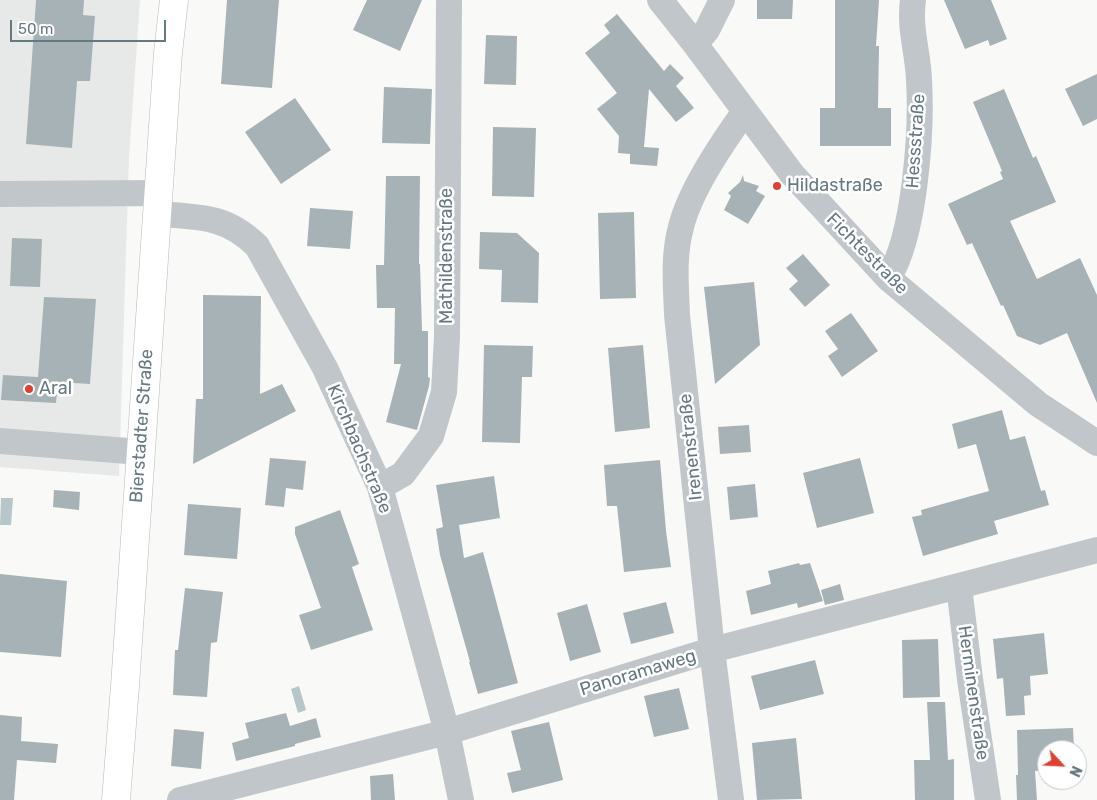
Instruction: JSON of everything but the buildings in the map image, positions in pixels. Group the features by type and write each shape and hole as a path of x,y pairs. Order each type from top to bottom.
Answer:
{"main road":[{"name":"Bierstadter Straße","path":"168,0 168,53"},
{"name":"Bierstadter Straße","path":"116,800 168,53 174,0"}],"street":[{"name":"Mathildenstraße","path":"380,487 402,474 431,436 444,392 448,337 449,0"},
{"name":"Fichtestraße","path":"660,0 792,174 888,278 1038,404 1097,443"},
{"path":"695,44 707,30 722,0"},
{"name":"Hessstraße","path":"888,278 894,269 903,246 913,187 920,118 919,77 910,16 912,0"},
{"name":"Irenenstraße","path":"732,800 712,650 677,315 675,270 681,226 690,204 725,140 745,111"},
{"name":"Kirchbachstraße","path":"0,194 158,203 233,226 257,246 325,368 380,487 447,732 461,800"},
{"path":"0,441 141,452"},
{"name":"Panoramaweg","path":"180,800 447,732 712,650 1097,550"},
{"name":"Herminenstraße","path":"959,586 970,679 988,800"}],"shaded area":[{"path":"0,0 140,0 129,158 119,476 0,467"},
{"path":"1,498 13,498 11,525 0,525"},
{"path":"299,686 306,710 298,713 291,689"}],"place":[{"name":"Hildastraße","path":"777,186"},
{"name":"Aral","path":"29,389"}]}
